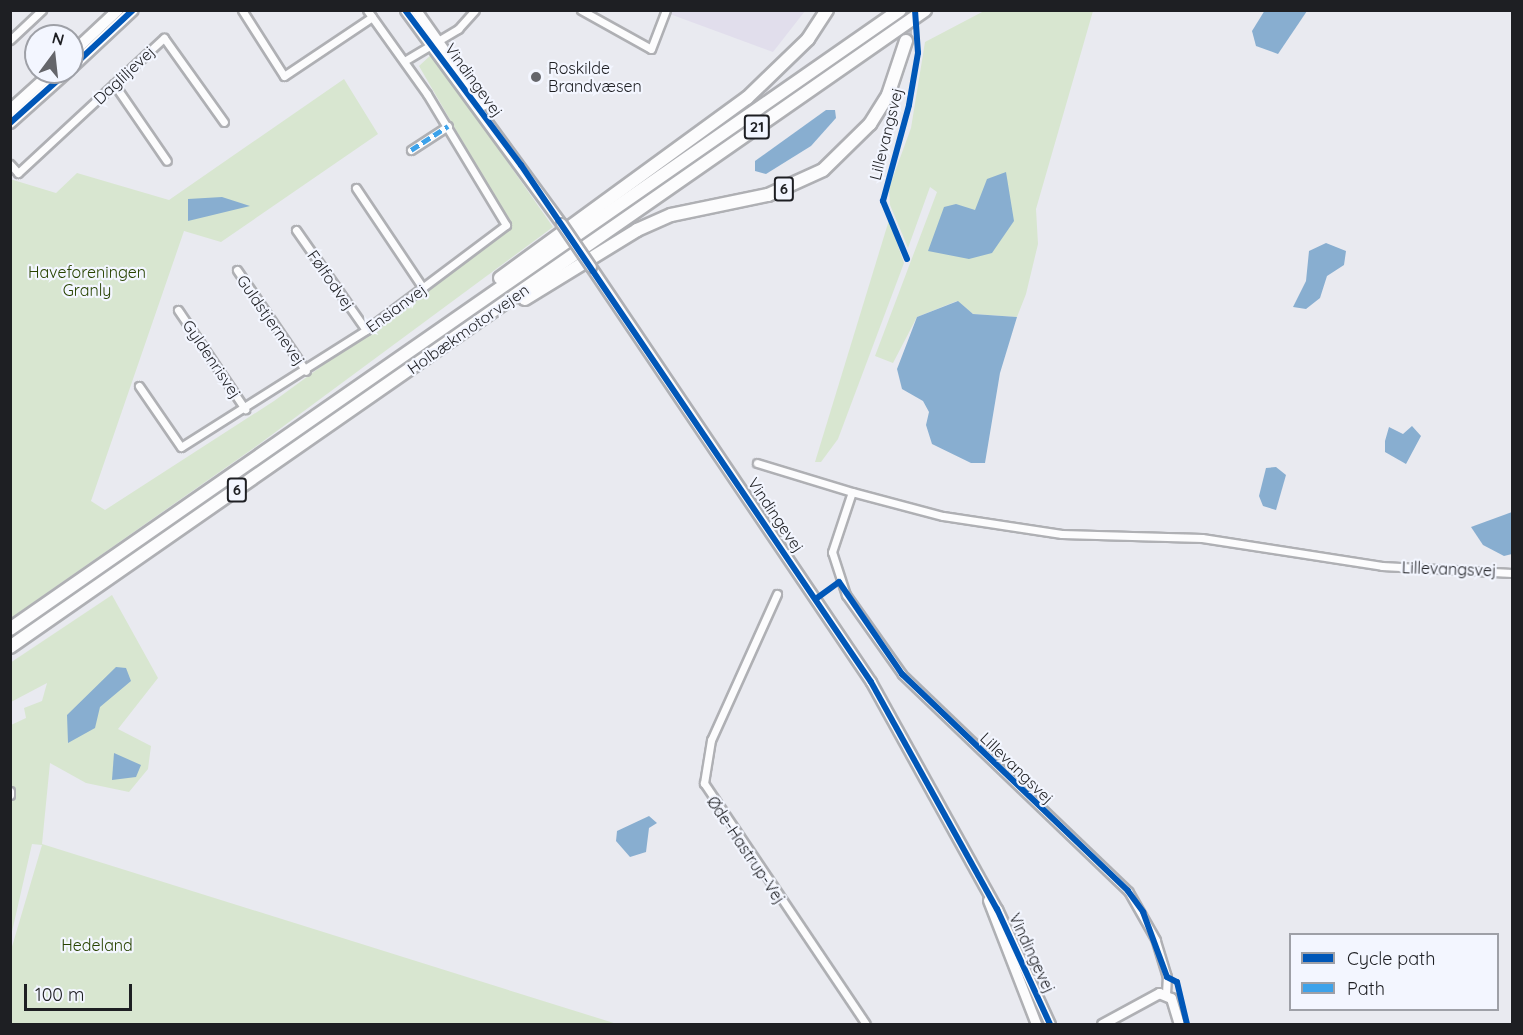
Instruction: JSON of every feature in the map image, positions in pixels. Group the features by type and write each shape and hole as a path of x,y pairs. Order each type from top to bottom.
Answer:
{"highway":[{"name":"6","path":"416,347 467,303 747,98 808,39 827,10"},
{"name":"Holbækmotorvejen","path":"10,629 900,10"},
{"name":"Holbækmotorvejen","path":"10,647 925,10"},
{"name":"6","path":"463,332 637,230 671,215 768,195 823,170 870,124 888,95 906,41"}],"main road":[{"path":"84,42 118,10"},
{"path":"84,56 133,10"},
{"name":"Vindingevej","path":"405,10 436,44"},
{"name":"Vindingevej","path":"416,10 436,44 561,223 871,682 987,895 1050,1024"},
{"path":"10,110 39,84"},
{"path":"10,123 54,84"},
{"name":"Vindingevej","path":"987,895 991,912 1036,1024"},
{"path":"1102,1024 1153,995 1166,994 1179,1024"}],"street":[{"path":"10,40 42,10"},
{"path":"242,10 284,76 372,17"},
{"name":"Ensianvej","path":"139,386 181,447 245,409 366,330 506,225 406,60 367,10"},
{"path":"406,60 436,44 475,10"},
{"path":"580,10 593,13 651,49 666,10"},
{"name":"Dagliljevej","path":"10,164 18,173 164,39 224,122"},
{"path":"114,84 167,161"},
{"path":"411,150 448,126"},
{"path":"356,188 423,288"},
{"name":"Følfodvej","path":"296,230 366,330"},
{"name":"Guldstjernevej","path":"237,270 306,370"},
{"name":"Gyldenrisvej","path":"178,310 245,409"},
{"name":"Lillevangsvej","path":"757,463 852,492 943,516 1062,534 1202,538 1382,566 1512,573"},
{"name":"Lillevangsvej","path":"852,492 832,552 846,595 902,674 1128,891 1155,940 1167,977 1166,994"},
{"name":"Øde-Hastrup-Vej","path":"777,594 711,740 704,783 866,1024"}],"shaded area":[{"path":"659,10 805,11 773,52"}],"green space":[{"path":"984,11 1093,11 1036,209 1038,244 1026,294 1017,317 973,314 957,301 917,317 893,363 875,356 937,192 930,187 908,248 890,205 889,188 911,128 925,42"},
{"name":"Haveforeningen Granly","path":"432,54 553,227 258,445 11,618 10,179 56,193 77,173 169,200 344,79 378,134 221,242 184,231 91,501 105,510 274,401 512,227 419,66"},
{"path":"889,220 904,263 838,439 821,462 815,462"},
{"name":"Hedeland","path":"112,595 158,678 118,729 151,746 148,769 129,792 86,783 50,763 42,844 617,1024 11,1024 11,950 42,845 32,844 11,936 11,725 26,718 24,708 42,701 47,683 11,702 10,663"}],"water":[{"path":"1265,10 1307,11 1278,54 1256,46 1252,31"},
{"path":"826,110 835,110 836,118 811,146 766,174 755,171 755,161"},
{"path":"1006,172 1014,221 992,253 969,259 928,251 944,207 956,204 975,210 987,179"},
{"path":"222,197 250,206 188,221 188,199"},
{"path":"1326,243 1346,251 1344,265 1327,276 1320,298 1306,309 1293,307 1306,281 1309,251"},
{"path":"958,301 973,314 1017,317 1000,373 985,463 971,463 932,444 926,425 929,412 923,401 902,389 897,369 917,317"},
{"path":"1412,426 1421,436 1406,464 1385,452 1385,441 1389,427 1403,434"},
{"path":"1276,467 1286,475 1276,510 1263,506 1259,496 1266,468"},
{"path":"1512,512 1512,554 1504,556 1483,545 1471,527"},
{"path":"116,667 126,668 131,681 100,707 95,728 68,743 67,715"},
{"path":"114,753 141,765 136,777 112,780"},
{"path":"649,816 657,823 649,828 646,852 630,857 616,841 617,831"}],"tunnel":[{"path":"906,10 906,41"}],"marked path":[{"path":"411,150 448,126"}],"cycle path":[{"path":"84,56 133,10"},
{"path":"405,10 521,165 871,682 997,909 1050,1024"},
{"path":"907,259 883,201 909,105 918,53 915,10"},
{"path":"10,123 54,84"},
{"path":"817,598 839,582 902,674 1128,891 1143,912 1167,977 1177,982 1187,1024"}],"place":[{"name":"Roskilde Brandvæsen","path":"536,77"}]}
